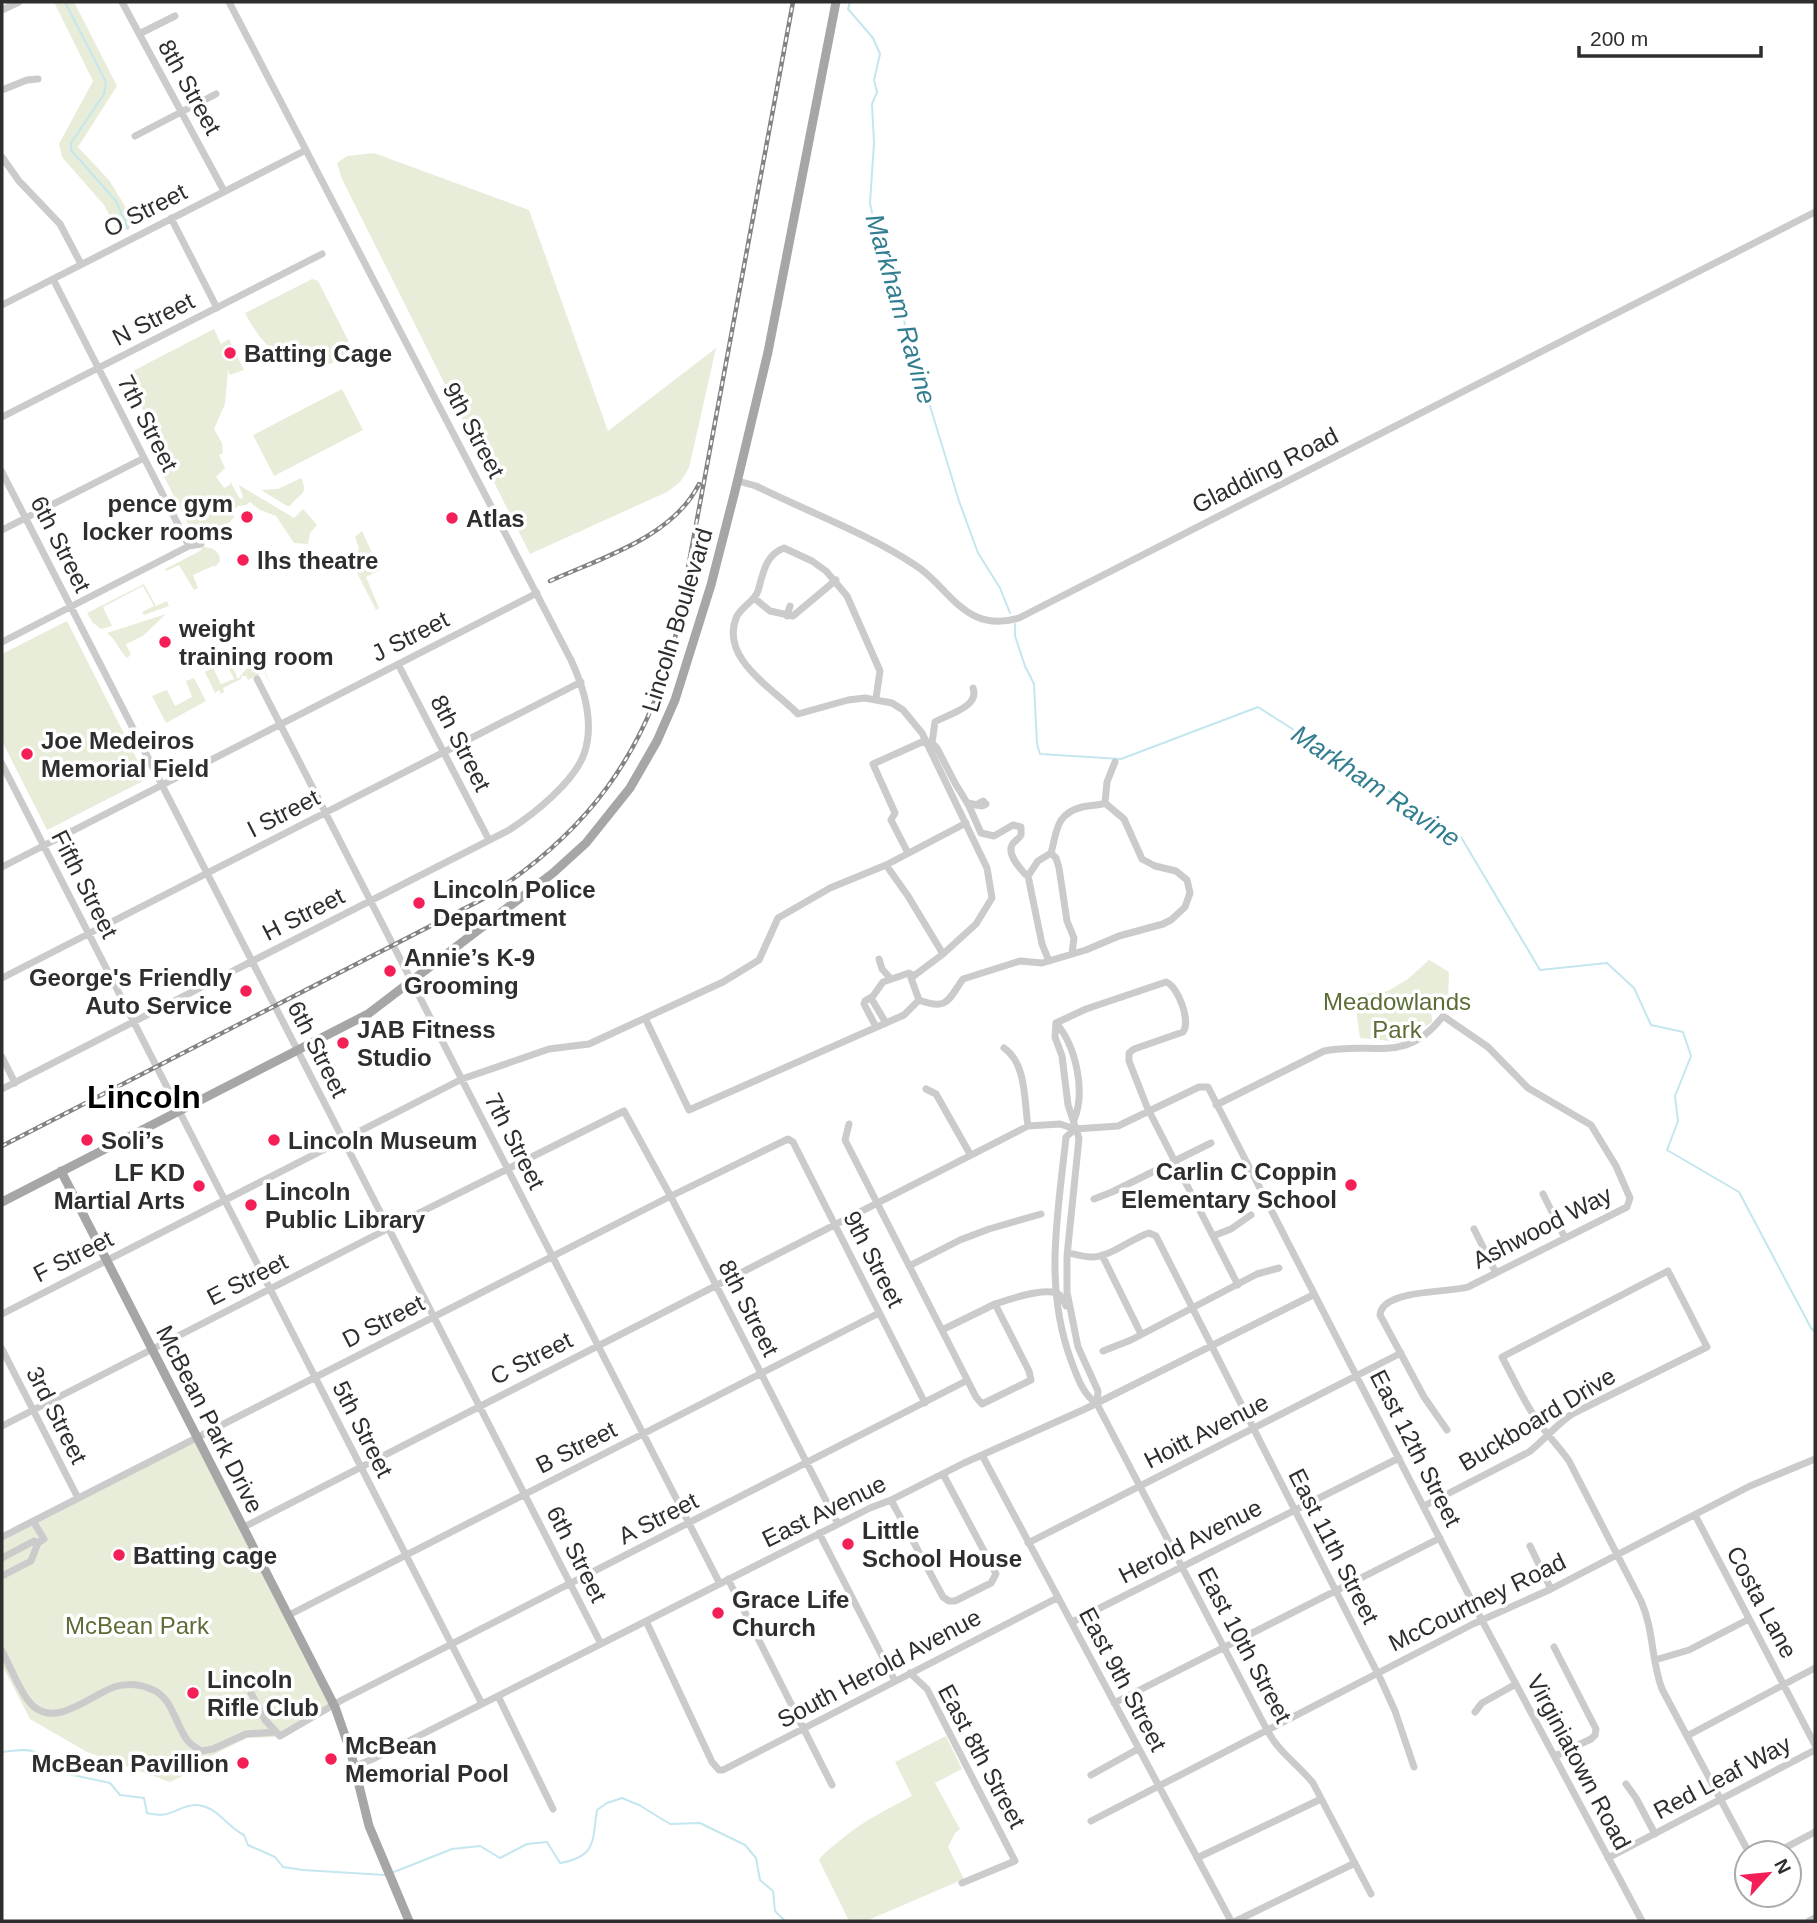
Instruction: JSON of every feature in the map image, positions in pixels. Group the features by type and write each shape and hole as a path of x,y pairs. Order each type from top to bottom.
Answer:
{"main road":[{"name":"Lincoln Boulevard","path":"2,1202 368,1014 570,858 602,825 630,788 657,741 675,700 738,481 769,349 836,2"},
{"name":"McBean Park Drive","path":"61,1171 334,1706 355,1766 369,1826 409,1921"}],"street":[{"name":"8th Street","path":"122,2 224,191"},
{"name":"9th Street","path":"229,2 581,682 586,701 587,735"},
{"path":"2,10 15,3"},
{"path":"139,34 175,16"},
{"path":"2,90 27,80 38,79"},
{"path":"135,136 216,94"},
{"name":"O Street","path":"2,305 306,150"},
{"path":"2,157 19,181 60,224 81,264"},
{"name":"Gladding Road","path":"738,481 756,486 914,564 976,617 1007,621 1019,618 1815,212"},
{"path":"171,218 216,308"},
{"name":"N Street","path":"2,417 322,254"},
{"name":"7th Street","path":"53,279 189,546"},
{"path":"2,530 144,457"},
{"name":"6th Street","path":"2,472 601,1644"},
{"path":"2,642 189,546 201,544"},
{"path":"876,698 880,671 847,596 836,580 812,561 784,548 775,551 769,559 757,595 738,614 734,627 735,639 744,664 798,714 848,700 876,698 903,710 930,744 987,868 992,898 976,924 911,978 919,1000"},
{"path":"754,598 770,611 793,616 836,580"},
{"name":"J Street","path":"2,867 537,593"},
{"path":"787,616 790,606"},
{"name":"8th Street","path":"398,664 489,840"},
{"name":"7th Street","path":"257,680 720,1584"},
{"name":"I Street","path":"2,978 581,682"},
{"path":"930,744 935,722 959,711 974,700 973,688"},
{"name":"H Street","path":"2,1089 521,822 549,798 578,765 584,754 587,735"},
{"path":"908,853 891,820 895,813 873,764 922,742 937,748 972,804 979,830 985,835 997,835 1013,825 1021,828 1021,835 1012,845 1012,850 1016,864 1028,876 1042,944 1049,961"},
{"path":"1105,803 1107,782 1115,762"},
{"name":"Fifth Street","path":"2,764 134,1022"},
{"path":"1051,853 1054,832 1062,819 1077,809 1105,803"},
{"path":"919,1000 935,1005 946,1003 963,979 1020,961 1033,964 1049,961 1171,920 1189,900 1187,880 1176,871 1142,859 1124,819 1105,803"},
{"name":"F Street","path":"2,1314 462,1079 549,1049 589,1044 723,982 759,960 778,918 830,888 886,865 965,823"},
{"path":"1028,876 1038,861 1051,853"},
{"path":"1051,853 1056,858 1059,869 1067,921 1074,938 1072,953"},
{"path":"886,865 943,954"},
{"path":"879,959 883,972 891,979"},
{"path":"876,1027 864,1003 880,985 891,979 909,974 914,976"},
{"path":"1056,1023 1086,1009 1166,982 1175,988 1187,1021 1186,1027 1183,1032 1134,1049 1129,1054 1133,1075 1238,1285"},
{"path":"871,998 886,1023"},
{"path":"645,1018 689,1110 904,1015 919,1000"},
{"name":"Ashwood Way","path":"1216,1105 1324,1051 1338,1048 1398,1048 1415,1042 1431,1031 1443,1016 1488,1047 1528,1088 1591,1125 1616,1166 1630,1203 1627,1207 1459,1290 1412,1294 1385,1304 1380,1315 1401,1353"},
{"name":"5th Street","path":"134,1022 482,1704"},
{"path":"1056,1023 1055,1037 1062,1056 1068,1105 1079,1139 1066,1270 1070,1313 1078,1348 1098,1391 1097,1404"},
{"path":"1056,1023 1066,1034 1080,1099 1075,1124 1066,1137 1053,1255 1055,1292 1067,1350 1087,1396 1097,1404"},
{"path":"1004,1048 1012,1053 1020,1068 1028,1126 1118,1126 1199,1087 1208,1087 1216,1105"},
{"path":"2,1057 15,1083"},
{"path":"926,1088 936,1094 970,1154"},
{"name":"East 12th Street","path":"1216,1105 1483,1620"},
{"name":"8th Street","path":"624,1111 671,1197 838,1524"},
{"name":"E Street","path":"2,1426 388,1228 624,1111"},
{"path":"849,1124 845,1140 966,1381 982,1404 1031,1380 995,1304"},
{"name":"C Street","path":"244,1527 1028,1126"},
{"name":"9th Street","path":"783,1141 788,1139 793,1142 925,1403"},
{"name":"D Street","path":"2,1537 783,1141"},
{"path":"1094,1199 1211,1143"},
{"path":"1543,1194 1565,1238"},
{"path":"909,1266 989,1229 1041,1214"},
{"path":"1213,1236 1231,1229 1251,1215"},
{"path":"1474,1229 1496,1273"},
{"name":"East 11th Street","path":"1102,1255 1149,1233 1156,1236 1377,1673 1392,1705 1414,1767"},
{"path":"1068,1253 1092,1257 1102,1255 1141,1334"},
{"path":"1103,1351 1257,1274 1279,1268"},
{"name":"Buckboard Drive","path":"1424,1506 1529,1452 1548,1434 1555,1426 1572,1415 1707,1347 1668,1271 1502,1357 1532,1413 1548,1434"},
{"path":"942,1330 995,1304 1021,1296 1055,1292 1061,1296 1070,1313"},
{"name":"East Avenue","path":"355,1766 819,1533 982,1455 1097,1404 1313,1295"},
{"name":"B Street","path":"289,1615 879,1313"},
{"name":"3rd Street","path":"2,1349 78,1498"},
{"path":"1401,1353 1430,1407 1447,1430"},
{"name":"Hoitt Avenue","path":"1028,1543 1401,1353"},
{"name":"A Street","path":"276,1737 966,1381"},
{"path":"1098,1391 1110,1397"},
{"path":"1085,1409 1087,1396"},
{"name":"East 10th Street","path":"1097,1404 1267,1730 1278,1749 1308,1777 1371,1894"},
{"path":"1548,1434 1569,1461 1650,1620 1662,1689 1742,1839"},
{"name":"East 9th Street","path":"982,1455 1231,1921"},
{"name":"Herold Avenue","path":"1072,1622 1399,1458"},
{"name":"McCourtney Road","path":"1091,1821 1377,1673 1551,1589 1750,1486 1815,1459"},
{"path":"891,1500 943,1597 955,1601 991,1583 996,1574 943,1474"},
{"name":"Costa Lane","path":"1695,1515 1815,1748"},
{"path":"2,1576 32,1561 38,1543 44,1539 33,1521"},
{"path":"819,1533 895,1681"},
{"path":"1114,1703 1440,1538"},
{"path":"2,1558 34,1541 38,1543"},
{"path":"1530,1546 1551,1589"},
{"path":"728,1579 832,1785"},
{"name":"South Herold Avenue","path":"646,1621 712,1762 719,1770 727,1769 1057,1598"},
{"path":"1655,1660 1689,1650 1749,1619"},
{"name":"Virginiatown Road","path":"1483,1620 1642,1921"},
{"path":"1554,1647 1596,1729 1591,1739 1555,1756"},
{"path":"2,1651 27,1700 39,1710 52,1714 68,1711 115,1687 135,1684 155,1690 169,1704 188,1742 201,1751 213,1749 246,1734 276,1737"},
{"path":"1687,1736 1815,1668"},
{"name":"East 8th Street","path":"910,1673 927,1689 1015,1861 962,1883"},
{"path":"1475,1712 1482,1703 1516,1684"},
{"path":"251,1693 276,1737"},
{"path":"498,1696 553,1809"},
{"name":"Red Leaf Way","path":"1608,1858 1815,1748"},
{"path":"1091,1774 1138,1749"},
{"path":"1626,1784 1655,1834"},
{"path":"1197,1858 1321,1799"},
{"path":"1236,1921 1355,1863"},
{"path":"1808,1921 1815,1918"}],"green space":[{"path":"54,2 74,2 117,86 78,147 109,180 136,224 119,233 104,205 62,157 59,144 93,81"},
{"path":"374,153 529,210 608,431 716,348 689,468 680,482 667,492 530,554 342,179 337,163 347,156"},
{"path":"312,279 318,281 348,340 349,357 332,363 301,364 287,359 264,341 245,313"},
{"path":"214,329 221,344 229,339 244,370 230,375 228,370 225,404 214,429 222,443 223,453 219,455 225,468 216,477 224,488 230,485 230,481 240,499 243,497 239,485 294,518 303,509 317,525 310,533 308,544 294,543 276,516 260,510 250,502 233,511 234,517 217,537 213,526 190,528 141,431 151,426 127,378 129,373"},
{"path":"342,389 363,430 274,476 253,435"},
{"path":"301,478 304,491 290,506 261,490 278,489"},
{"path":"362,531 380,570 366,577 379,608 376,610 353,565 359,548 355,537"},
{"path":"203,547 215,550 220,561 216,566 193,575 198,588 194,590 179,565 166,571 165,569"},
{"path":"144,584 156,606 167,601 169,606 144,615 142,612 154,606 143,586 103,607 112,626 101,629 92,622 87,613"},
{"path":"166,614 143,636 126,644 131,655 128,656 129,659 107,633"},
{"path":"67,621 147,779 47,830 2,741 2,654"},
{"path":"229,659 238,679 246,669 260,662 272,686 264,672 248,680 246,676 242,676 241,679 223,688 224,692 221,694 219,690 215,693 205,672 213,668 221,684 234,679 225,661"},
{"path":"194,678 206,701 166,723 152,696 167,690 175,706 192,697 186,681"},
{"name":"Meadowlands Park","path":"1429,960 1449,972 1448,1001 1439,1002 1431,1008 1432,1022 1402,1042 1360,1038 1354,995 1388,991 1408,979"},
{"name":"McBean Park","path":"196,1441 332,1708 278,1737 247,1738 203,1760 197,1769 170,1782 87,1752 30,1719 2,1665 2,1539"},
{"path":"946,1736 962,1769 935,1783 960,1829 948,1847 964,1879 866,1921 849,1921 819,1860 860,1825 912,1796 895,1762"}],"waterway":[{"path":"65,2 106,82 104,94 71,143 71,150 116,201 128,229"},
{"name":"Markham Ravine","path":"850,2 848,9 873,38 880,54 874,80 877,92 872,104 874,143 870,203 880,251 890,275 959,501 978,553 1000,588 1010,613"},
{"name":"Markham Ravine","path":"1015,624 1015,636 1034,684 1037,744 1040,754 1121,759 1258,707 1461,837 1540,970 1607,963 1634,988 1651,1025 1683,1032 1691,1056 1675,1096 1678,1121 1667,1150 1739,1192 1815,1332"},
{"path":"2,1752 32,1751 43,1757 54,1771 110,1783 120,1795 144,1798 147,1813 163,1815 191,1805 204,1806 244,1835 248,1845 275,1857 283,1867 385,1875"},
{"path":"394,1872 452,1849 480,1846 500,1858 527,1844 547,1842 560,1863 572,1860 587,1852 591,1846 597,1810 622,1798 670,1824 700,1823 745,1845 756,1858 760,1880 773,1891 775,1911 785,1921"}],"railway":[{"path":"2,1146 485,898 554,846 607,788 629,755 647,719 675,638 793,2"},
{"path":"550,581 613,554 654,532 672,518 699,484"}],"place":[{"name":"Batting Cage","path":"230,353"},
{"name":"pence gym locker rooms","path":"247,517"},
{"name":"Atlas","path":"452,518"},
{"name":"lhs theatre","path":"243,560"},
{"name":"weight training room","path":"165,642"},
{"name":"Joe Medeiros Memorial Field","path":"27,754"},
{"name":"Lincoln Police Department","path":"419,903"},
{"name":"Annie’s K-9 Grooming","path":"390,971"},
{"name":"George's Friendly Auto Service","path":"246,991"},
{"name":"JAB Fitness Studio","path":"343,1043"},
{"name":"Soli’s","path":"87,1140"},
{"name":"Lincoln Museum","path":"274,1140"},
{"name":"Carlin C Coppin Elementary School","path":"1351,1185"},
{"name":"LF KD Martial Arts","path":"199,1186"},
{"name":"Lincoln Public Library","path":"251,1205"},
{"name":"Little School House","path":"848,1544"},
{"name":"Batting cage","path":"119,1555"},
{"name":"Grace Life Church","path":"718,1613"},
{"name":"Lincoln Rifle Club","path":"193,1693"},
{"name":"McBean Memorial Pool","path":"331,1759"},
{"name":"McBean Pavillion","path":"243,1763"}],"district":[{"name":"Lincoln","path":"144,1097"}]}
